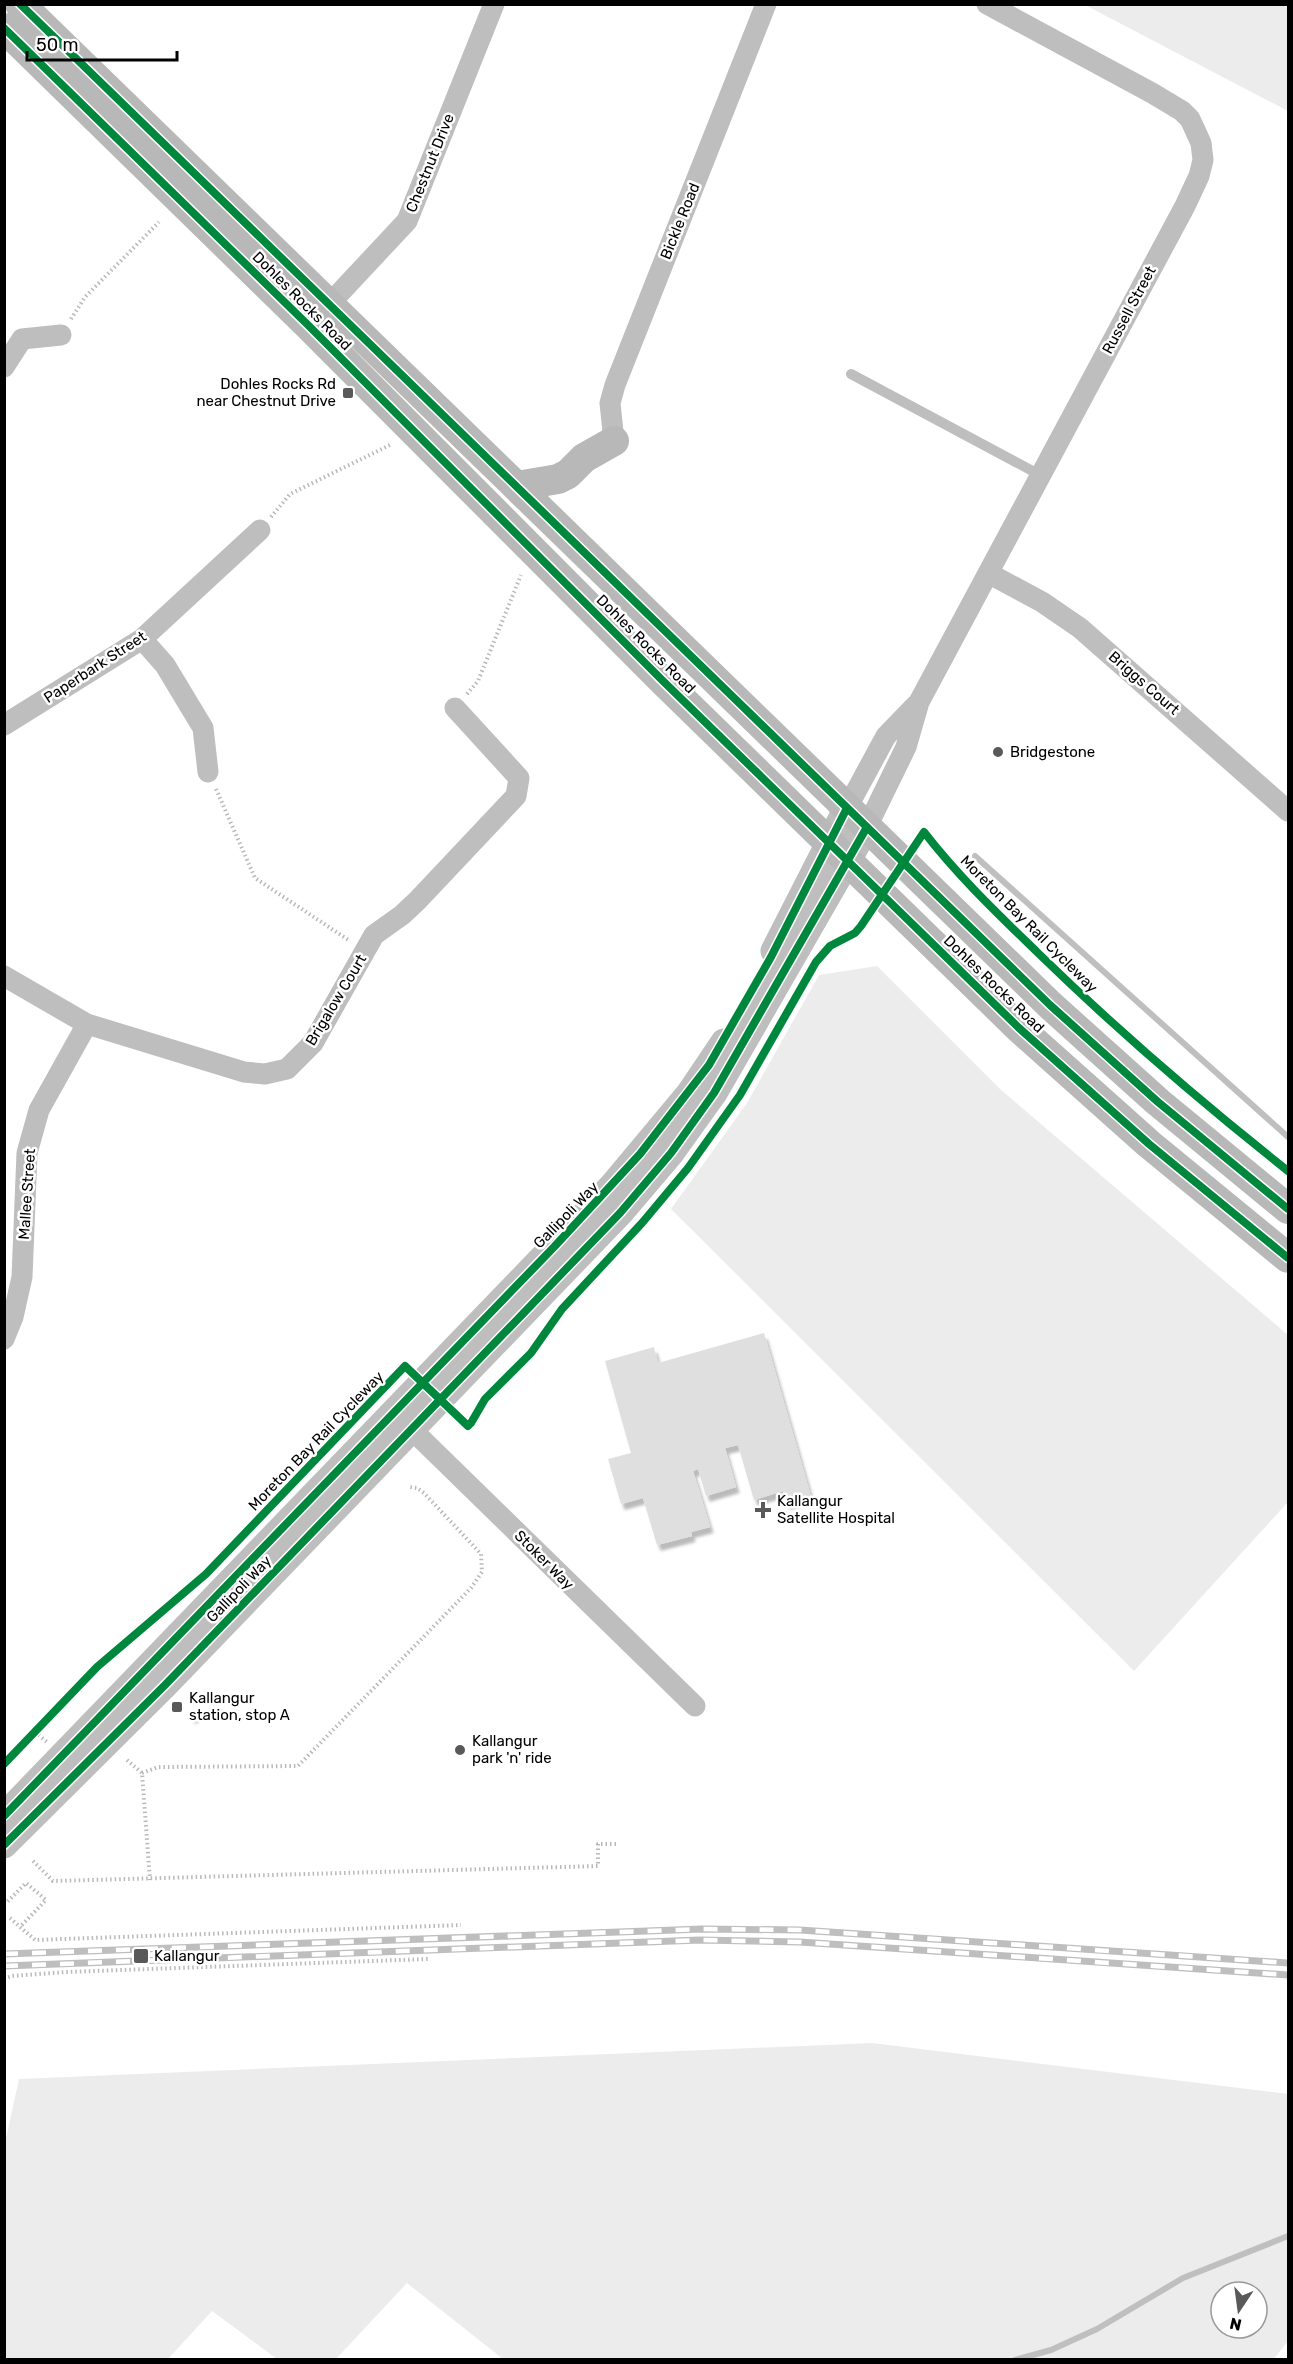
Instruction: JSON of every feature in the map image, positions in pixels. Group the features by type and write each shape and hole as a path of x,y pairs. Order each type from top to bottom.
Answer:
{"main road":[{"name":"Dohles Rocks Road","path":"20,4 1095,1047 1166,1109 1288,1209"},
{"name":"Dohles Rocks Road","path":"9,35 308,326 630,648 1049,1056 1149,1144 1288,1258"},
{"path":"517,486 558,479 568,474 584,458 614,441"}],"street":[{"name":"Chestnut Drive","path":"308,326 407,220 494,4"},
{"name":"Bickle Road","path":"614,441 610,403 615,385 766,4"},
{"name":"Russell Street","path":"857,818 906,747 919,702 1185,206 1199,176 1203,152 1195,126 1182,111 987,4"},
{"path":"4,367 22,339 61,335"},
{"name":"Paperbark Street","path":"4,725 142,639 260,530"},
{"name":"Briggs Court","path":"988,573 1042,602 1080,628 1288,811"},
{"path":"142,639 165,666 203,728 208,772"},
{"name":"Brigalow Court","path":"4,976 87,1024 244,1072 265,1074 287,1070 313,1043 374,935 402,915 516,796 519,778 455,708"},
{"name":"Gallipoli Way","path":"4,1845 165,1686 613,1185 689,1094 731,1031 839,853 857,818"},
{"name":"Mallee Street","path":"4,1339 13,1317 22,1277 27,1153 39,1110 87,1024"},
{"name":"Gallipoli Way","path":"4,1816 403,1421"},
{"name":"Stoker Way","path":"403,1421 695,1706"}],"lane":[{"path":"851,374 1040,475"}],"path":[{"path":"61,335 85,297 159,222"},
{"path":"260,530 290,494 392,444"},
{"path":"455,708 478,681 521,575"},
{"path":"208,772 230,816 255,878 365,951"},
{"path":"142,1773 159,1767 298,1766 471,1588 482,1572 481,1554 424,1492 409,1487"},
{"path":"28,1740 43,1724"},
{"path":"128,1760 142,1773 150,1880"},
{"path":"33,1861 53,1881 150,1880 598,1866 598,1844 616,1844"},
{"path":"4,1902 6,1903 26,1883 45,1900 20,1927"},
{"path":"10,1918 35,1940 461,1925"},
{"path":"4,1979 12,1976 66,1972 428,1959"}],"shaded area":[{"path":"1085,5 1288,5 1288,111"},
{"path":"877,966 1001,1090 1288,1335 1288,1502 1134,1671 671,1209 747,1103 819,975"},
{"path":"872,2043 1288,2094 1288,2341 1273,2360 503,2359 407,2283 336,2359 277,2359 212,2311 168,2359 5,2359 4,2147 19,2079"}],"building":[{"path":"764,1333 811,1497 786,1504 783,1491 754,1500 738,1445 725,1448 736,1487 706,1496 698,1469 693,1471 710,1527 691,1532 692,1536 657,1545 643,1498 621,1504 608,1459 631,1453 605,1361 654,1347 658,1363"},
{"path":"198,1708 200,1711 192,1718 190,1716"}],"waterway":[{"path":"975,856 1288,1137"},
{"path":"1015,2360 1051,2350 1097,2329 1183,2278 1288,2236"}],"railway":[{"path":"4,1954 702,1929 800,1930 1288,1963"},
{"path":"4,1966 700,1940 800,1942 1288,1975"}],"cycle path":[{"path":"20,4 1050,1005 1158,1102 1288,1209"},
{"path":"4,28 308,325 663,681 1019,1028 1149,1144 1288,1258"},
{"path":"4,1816 554,1247 640,1154 709,1065 771,957 847,808"},
{"path":"4,1845 165,1685 620,1213 671,1153 714,1093 867,827"},
{"name":"Moreton Bay Rail Cycleway","path":"4,1764 97,1667 206,1574 405,1366 468,1426 471,1423 485,1399 531,1353 562,1309 642,1223 688,1168 740,1095 816,962 830,946 855,933 861,926 924,832 978,894 1067,981 1160,1065 1288,1171"}],"place":[{"name":"Dohles Rocks Rd near Chestnut Drive","path":"348,393"},
{"name":"Bridgestone","path":"998,752"},
{"name":"Kallangur Satellite Hospital","path":"763,1510"},
{"name":"Kallangur station, stop A","path":"177,1707"},
{"name":"Kallangur park 'n' ride","path":"460,1750"},
{"name":"Kallangur","path":"141,1956"}]}
